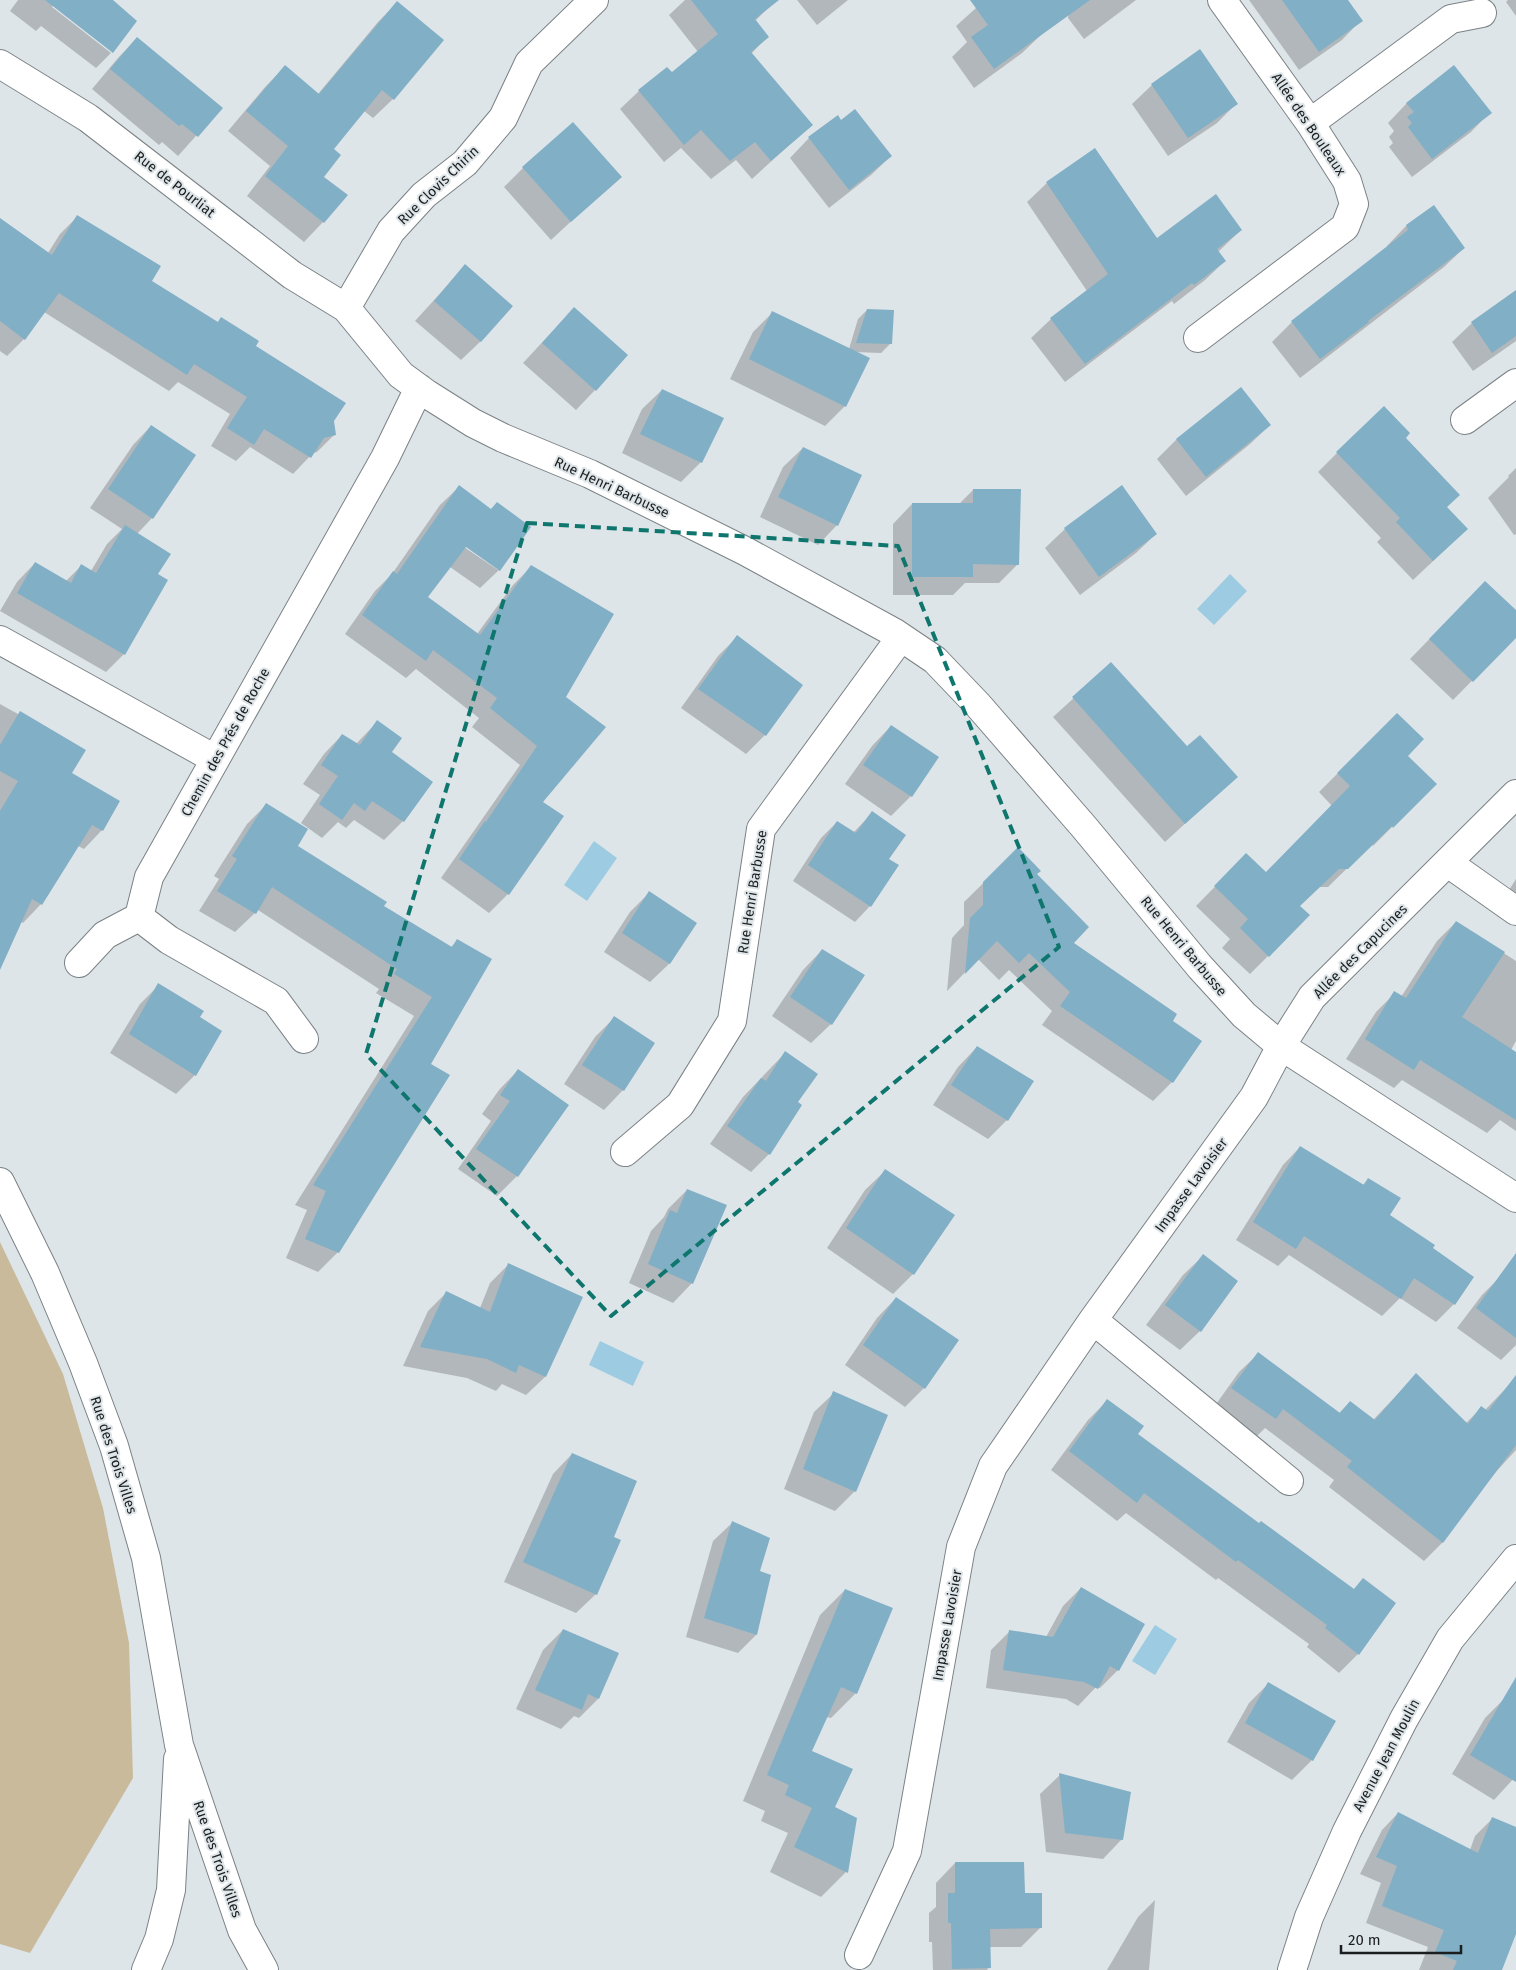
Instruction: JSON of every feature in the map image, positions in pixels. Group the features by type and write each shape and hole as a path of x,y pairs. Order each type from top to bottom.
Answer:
{"street":[{"name":"Rue Clovis Chirin","path":"346,308 391,230 424,195 465,163 503,118 529,63 594,0"},
{"name":"Allée des Bouleaux","path":"1198,338 1346,227 1354,204 1347,180 1310,123 1222,0"},
{"path":"1310,123 1451,19 1482,12"},
{"name":"Rue de Pourliat","path":"0,64 88,118 292,274 346,308"},
{"name":"Rue Henri Barbusse","path":"346,308 401,374 419,388 474,423 503,438 590,474 736,547 901,637 935,660 961,686 1084,826 1200,967 1244,1014 1280,1046 1516,1198"},
{"path":"1465,420 1516,383"},
{"name":"Chemin des Prés de Roche","path":"139,916 149,876 385,458 419,388"},
{"name":"Rue Henri Barbusse","path":"625,1152 680,1104 732,1020 760,828 901,637"},
{"path":"0,640 215,759"},
{"name":"Allée des Capucines","path":"1280,1046 1312,997 1516,794"},
{"path":"1448,862 1516,910"},
{"path":"79,962 105,935 139,916 169,940 276,1000 304,1038"},
{"name":"Impasse Lavoisier","path":"859,1955 907,1851 961,1547 993,1466 1093,1320 1254,1097 1280,1046"},
{"name":"Rue des Trois Villes","path":"0,1182 44,1273 79,1354 114,1446 146,1558 179,1745 242,1930 264,1970"},
{"path":"1093,1320 1289,1481"},
{"name":"Avenue Jean Moulin","path":"1292,1970 1309,1917 1339,1848 1404,1719 1450,1639 1516,1559"},
{"name":"Rue des Trois Villes","path":"146,1970 159,1939 170,1890 179,1745"}],"highlighted area":[{"path":"527,523 898,546 1059,947 611,1316 366,1054"}],"shaded area":[{"path":"0,1242 63,1374 103,1508 129,1643 133,1778 30,1953 0,1944"}],"water":[{"path":"1230,574 1247,591 1214,625 1197,609"},
{"path":"594,841 617,858 587,901 564,885"},
{"path":"600,1341 644,1362 633,1386 589,1365"},
{"path":"1155,1625 1177,1639 1155,1675 1132,1661"}],"building":[{"path":"45,0 113,0 137,21 113,53"},
{"path":"691,0 779,0 755,19 769,37 751,52 813,125 771,161 755,142 730,161 701,130 684,145 638,90 667,67 672,72 718,34"},
{"path":"970,0 1090,0 994,69 971,37 988,25"},
{"path":"1282,0 1348,0 1363,21 1319,52"},
{"path":"397,1 444,40 394,100 382,90 334,149 341,155 324,177 348,195 324,223 265,176 288,146 246,111 285,65 319,94"},
{"path":"137,37 223,108 198,137 182,124 179,126 110,69"},
{"path":"1200,49 1238,104 1188,138 1151,84"},
{"path":"1454,65 1492,113 1432,159 1408,127 1412,123 1407,117 1414,112 1406,103"},
{"path":"855,109 892,156 849,190 808,137 838,115 841,120"},
{"path":"573,122 622,177 571,222 522,167"},
{"path":"1095,148 1157,238 1216,194 1242,230 1217,249 1226,261 1194,285 1192,283 1085,364 1050,318 1108,274 1046,182"},
{"path":"1434,205 1465,248 1320,359 1291,321 1408,230 1406,225"},
{"path":"77,215 161,266 152,281 218,322 221,317 259,341 256,346 346,403 334,421 336,435 324,438 311,458 264,429 254,445 227,428 247,397 194,364 187,375 59,293 25,340 0,321 0,218 52,255"},
{"path":"465,264 513,306 481,342 434,301"},
{"path":"1516,290 1516,336 1492,353 1471,322"},
{"path":"574,307 628,355 596,391 542,343"},
{"path":"867,309 894,310 892,344 856,343"},
{"path":"772,311 870,358 846,407 749,359"},
{"path":"1241,387 1271,425 1206,477 1176,439"},
{"path":"662,389 724,418 702,463 640,434"},
{"path":"1384,406 1410,433 1406,438 1460,495 1447,507 1468,529 1433,561 1396,522 1400,518 1336,452"},
{"path":"151,425 196,455 153,519 108,489"},
{"path":"803,447 862,475 838,526 778,497"},
{"path":"459,485 491,509 497,502 531,527 500,571 466,547 428,597 480,635 531,565 614,614 566,697 606,727 543,802 564,816 509,895 459,859 537,746 490,708 497,698 433,650 426,661 362,615 393,571 397,574"},
{"path":"1122,485 1157,534 1099,577 1064,528"},
{"path":"973,489 1021,489 1019,565 973,564 973,577 912,577 912,503 973,503"},
{"path":"125,525 171,554 158,574 168,580 125,655 17,593 35,562 71,583 81,564 96,573"},
{"path":"1485,581 1516,610 1516,638 1473,682 1429,639"},
{"path":"737,635 803,685 766,736 698,689"},
{"path":"1111,662 1187,746 1200,735 1238,777 1185,824 1072,697"},
{"path":"20,711 86,750 72,773 120,801 103,831 92,825 42,905 32,899 0,970 0,811 18,781 0,771 0,745"},
{"path":"1397,713 1424,739 1408,756 1437,784 1348,869 1339,869 1300,906 1310,915 1269,957 1240,928 1248,919 1214,886 1246,853 1266,872 1350,786 1337,773"},
{"path":"377,720 402,738 392,752 433,782 404,822 372,801 365,811 354,803 342,820 319,804 338,776 321,765 342,734 360,745"},
{"path":"891,725 939,757 912,797 863,765"},
{"path":"266,803 308,829 298,846 387,902 384,906 452,947 457,939 492,959 431,1064 450,1075 339,1253 305,1239 326,1191 313,1185 432,997 394,974 397,969 272,887 256,914 217,891 237,859 232,856"},
{"path":"872,811 906,835 889,859 899,865 871,907 808,865 837,821 856,833"},
{"path":"1018,847 1041,871 1037,874 1089,927 1074,943 1177,1014 1173,1021 1202,1041 1173,1083 1060,1006 1070,992 1029,953 1019,963 997,941 965,974 970,918 983,905 983,882"},
{"path":"649,891 697,923 670,964 622,933"},
{"path":"1456,921 1505,952 1462,1017 1516,1052 1516,1120 1420,1060 1414,1070 1365,1039 1394,991 1406,998"},
{"path":"822,949 865,975 832,1025 790,997"},
{"path":"158,983 204,1011 200,1017 222,1031 196,1076 129,1034"},
{"path":"614,1016 655,1043 624,1091 582,1065"},
{"path":"977,1046 1034,1081 1008,1121 951,1085"},
{"path":"785,1051 818,1074 798,1102 802,1105 770,1155 727,1126 761,1078 766,1081"},
{"path":"518,1069 569,1105 518,1177 476,1149 510,1101 500,1095"},
{"path":"1300,1146 1364,1185 1368,1178 1401,1198 1390,1215 1435,1245 1433,1248 1474,1277 1455,1305 1414,1278 1401,1299 1304,1236 1296,1249 1253,1222"},
{"path":"885,1169 955,1215 914,1275 846,1228"},
{"path":"687,1189 727,1205 693,1284 648,1264 670,1210 677,1213"},
{"path":"1516,1253 1516,1338 1476,1308"},
{"path":"1203,1254 1238,1281 1201,1332 1165,1305"},
{"path":"508,1263 583,1297 546,1377 519,1365 516,1373 487,1359 420,1347 446,1291 490,1312"},
{"path":"896,1297 959,1340 925,1389 863,1345"},
{"path":"1258,1352 1340,1413 1350,1401 1375,1420 1416,1373 1468,1424 1481,1406 1488,1411 1516,1375 1516,1445 1443,1543 1347,1467 1352,1461 1283,1409 1276,1419 1231,1388"},
{"path":"833,1391 888,1415 856,1492 803,1469"},
{"path":"1107,1399 1144,1426 1138,1434 1259,1523 1261,1521 1354,1589 1363,1578 1396,1603 1359,1655 1325,1628 1327,1625 1238,1560 1236,1562 1144,1493 1137,1503 1069,1451"},
{"path":"572,1453 637,1481 614,1537 621,1540 597,1595 523,1562"},
{"path":"732,1521 770,1538 760,1571 771,1575 757,1635 704,1618"},
{"path":"1081,1587 1145,1624 1119,1671 1110,1666 1098,1689 1084,1682 1003,1670 1009,1630 1053,1637"},
{"path":"845,1589 893,1608 857,1694 841,1687 812,1751 853,1769 835,1807 857,1818 848,1873 794,1847 812,1808 785,1795 789,1785 767,1775"},
{"path":"563,1629 619,1653 599,1699 588,1694 582,1710 535,1690"},
{"path":"1516,1677 1516,1782 1470,1755"},
{"path":"1268,1682 1336,1721 1313,1761 1245,1723"},
{"path":"1059,1773 1131,1792 1123,1840 1065,1833"},
{"path":"1398,1812 1478,1853 1492,1817 1516,1827 1516,1934 1502,1970 1453,1970 1457,1961 1435,1952 1444,1930 1382,1906 1397,1866 1376,1857"},
{"path":"955,1862 1024,1862 1025,1893 1042,1893 1042,1928 990,1929 991,1968 952,1969 951,1923 948,1923 948,1893 955,1893"}]}
